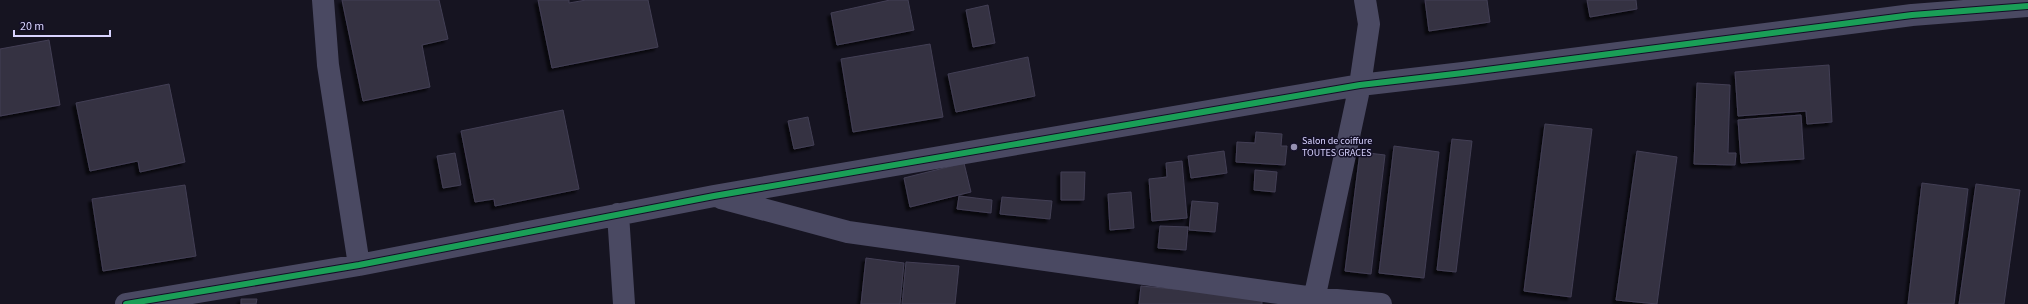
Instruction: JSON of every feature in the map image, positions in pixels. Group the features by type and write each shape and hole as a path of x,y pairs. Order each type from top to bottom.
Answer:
{"street":[{"path":"323,0 328,65 359,265"},
{"path":"1313,301 1360,85 1369,24 1365,0"},
{"path":"126,304 359,265 714,196 1360,85 1912,15 2028,6"},
{"path":"714,196 848,232 1313,301 1381,304"},
{"path":"618,214 624,304"}],"building":[{"path":"342,0 439,0 448,39 422,45 430,87 363,101"},
{"path":"538,0 569,0 569,3 586,0 648,0 658,47 552,68"},
{"path":"890,0 908,0 914,30 837,45 831,13"},
{"path":"1425,0 1487,0 1490,22 1429,31"},
{"path":"1587,0 1636,0 1637,9 1590,17"},
{"path":"988,5 995,43 973,47 966,10"},
{"path":"49,40 60,105 0,116 0,49"},
{"path":"930,44 943,117 853,132 841,59"},
{"path":"1028,57 1035,96 956,112 948,74"},
{"path":"1829,65 1832,122 1807,124 1806,111 1738,116 1735,72"},
{"path":"1697,83 1730,85 1728,153 1736,153 1735,165 1694,164"},
{"path":"169,84 185,162 140,172 138,161 90,171 76,103"},
{"path":"563,110 579,189 495,206 494,199 475,202 461,131"},
{"path":"1801,115 1804,159 1741,163 1738,120"},
{"path":"808,117 814,145 794,149 788,121"},
{"path":"1545,124 1592,129 1571,297 1524,291"},
{"path":"1256,132 1282,134 1281,146 1287,146 1285,165 1236,162 1237,142 1255,143"},
{"path":"1452,139 1472,141 1456,272 1437,270"},
{"path":"1394,146 1439,152 1424,278 1379,273"},
{"path":"1224,151 1227,173 1191,178 1188,156"},
{"path":"1637,151 1677,157 1657,304 1616,300"},
{"path":"1360,152 1385,155 1371,274 1345,271"},
{"path":"455,153 461,185 443,188 437,156"},
{"path":"1182,161 1187,218 1152,221 1149,179 1167,177 1166,163"},
{"path":"964,163 971,192 910,207 904,178"},
{"path":"1255,170 1277,172 1275,192 1254,190"},
{"path":"1061,172 1085,172 1084,200 1061,200"},
{"path":"1922,183 1968,189 1954,304 1908,304"},
{"path":"1976,184 2020,190 2004,304 1959,304"},
{"path":"185,185 196,256 103,271 92,199"},
{"path":"1131,192 1134,228 1110,230 1108,194"},
{"path":"959,196 992,200 991,213 957,209"},
{"path":"1002,197 1052,201 1050,219 1000,214"},
{"path":"1192,201 1218,203 1215,232 1189,230"},
{"path":"1160,226 1188,227 1186,250 1158,248"},
{"path":"866,258 904,263 900,304 861,304"},
{"path":"906,262 959,266 955,304 902,304"},
{"path":"1141,286 1262,297 1262,304 1139,304"},
{"path":"241,299 257,299 256,304 241,304"}],"cycle path":[{"path":"126,304 359,265 714,196 1360,85 1912,15 2028,6"}],"place":[{"name":"Salon de coiffure TOUTES GRACES","path":"1294,147"}]}
